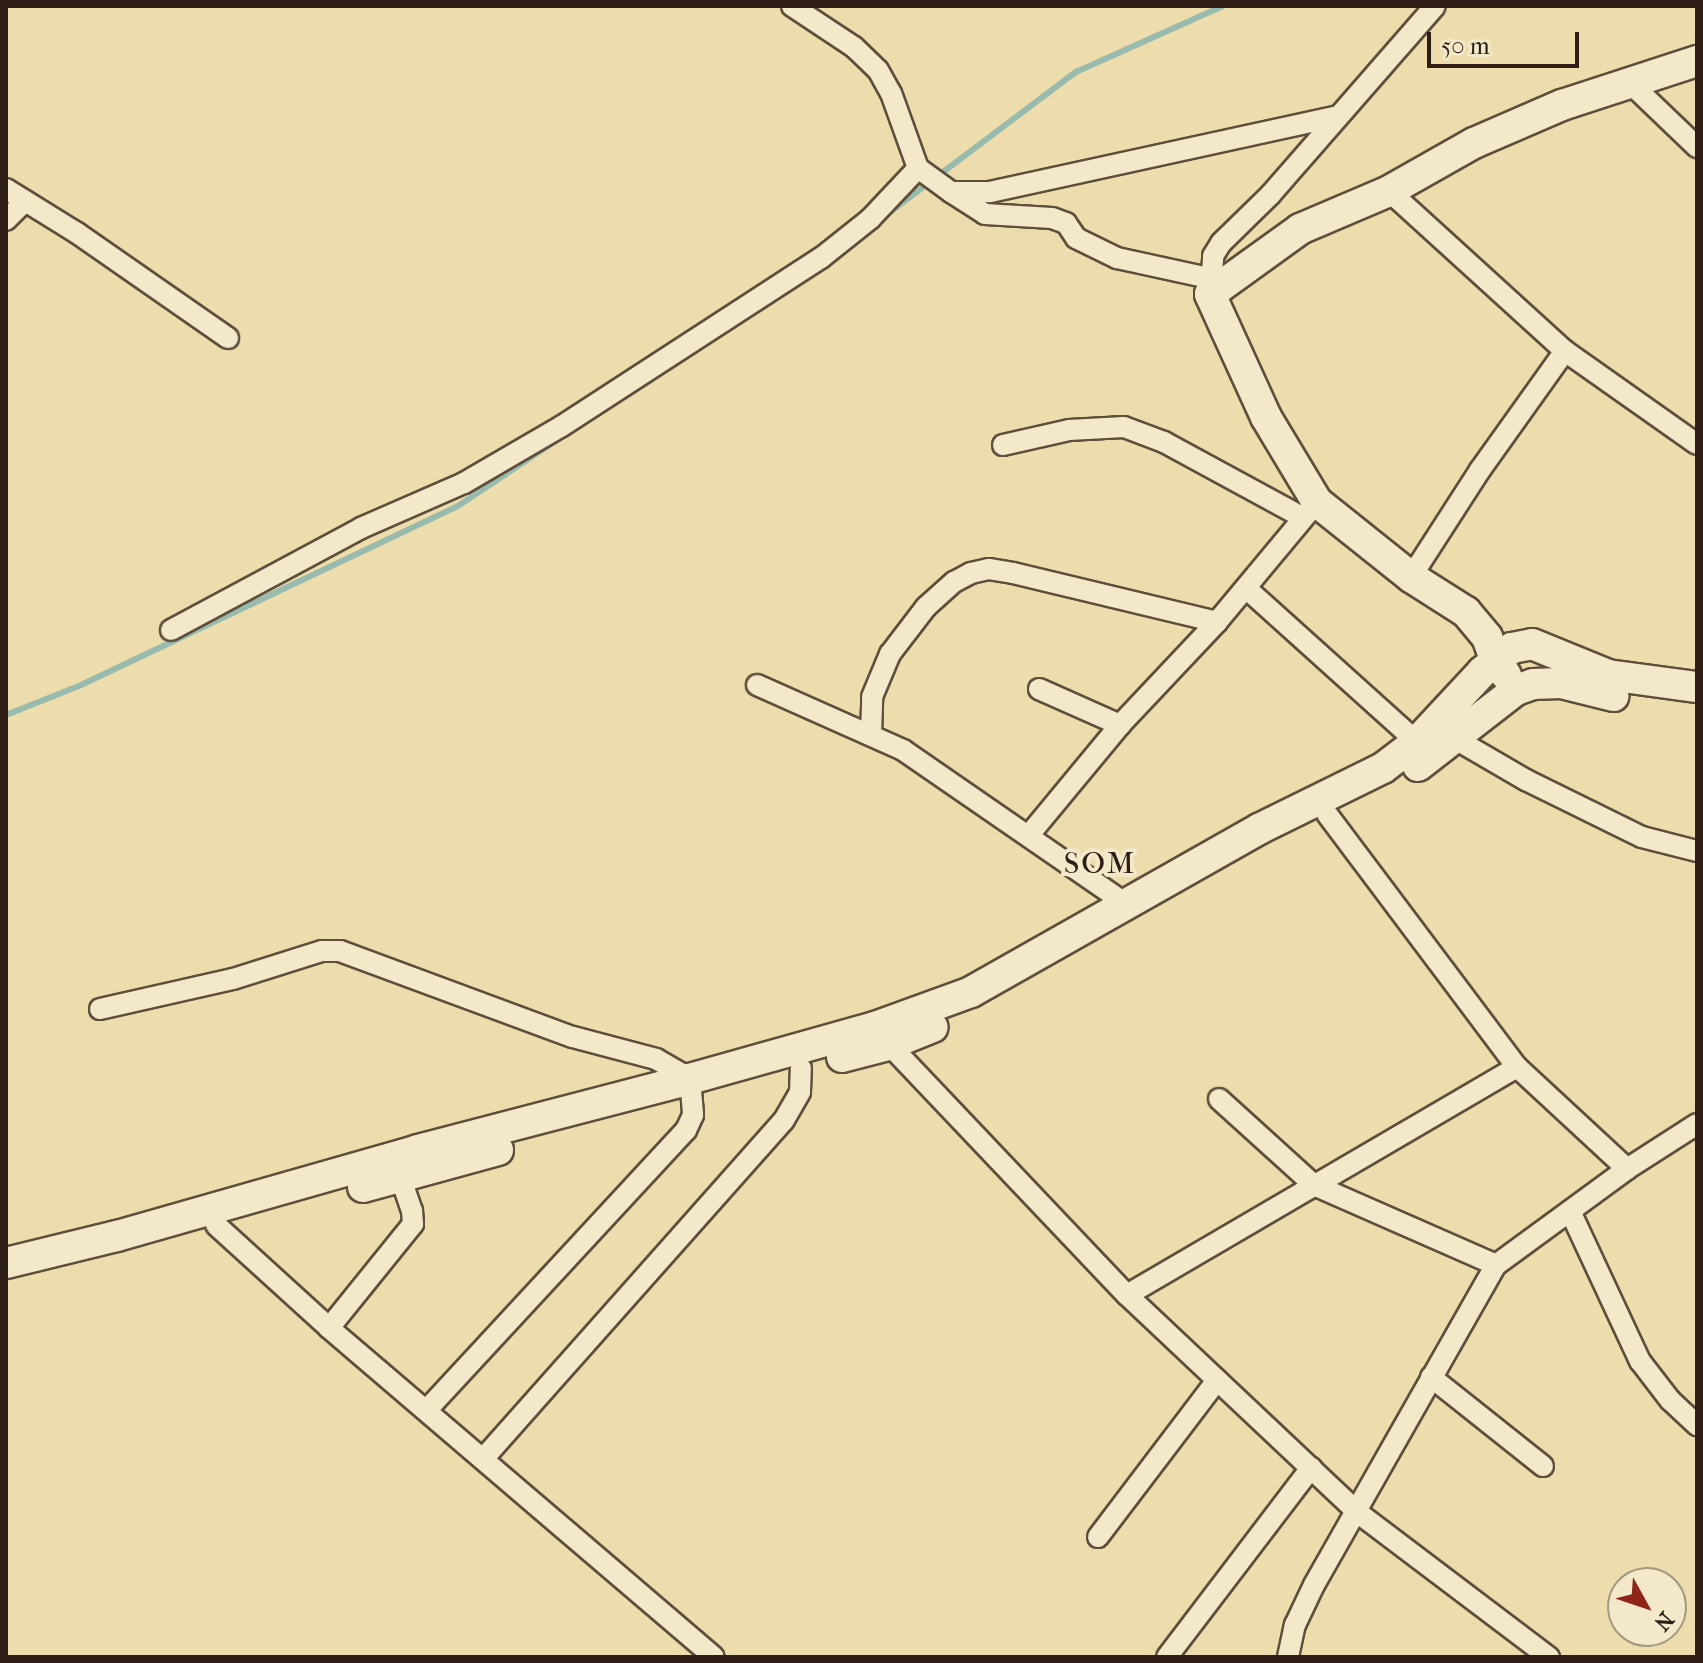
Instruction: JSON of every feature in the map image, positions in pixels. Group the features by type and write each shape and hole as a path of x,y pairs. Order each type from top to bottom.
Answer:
{"main road":[{"path":"1516,690 1495,659 1479,625 1466,612 1310,509 1266,417 1210,286 1300,229 1389,191 1516,123 1697,61"},
{"path":"6,1284 400,1177 692,1088 882,1036 998,979 1259,829 1383,768 1417,742 1495,659 1512,648 1532,644 1608,675 1697,687"},
{"path":"6,1263 117,1236 418,1150 692,1088 801,1068 1025,985 1246,855 1398,780 1516,690 1533,684 1561,683 1625,699 1697,704"}],"street":[{"path":"792,6 868,58 884,80 918,168 951,192 985,214 1052,218 1066,223 1076,238 1117,258 1210,286 1213,256 1221,243 1271,194 1435,6"},
{"path":"1630,83 1697,147"},
{"path":"951,192 990,192 1338,116"},
{"path":"171,630 361,528 464,483 562,426 821,258 870,219 918,168"},
{"path":"6,189 99,248 228,338"},
{"path":"1389,191 1565,351 1697,444"},
{"path":"6,220 25,201"},
{"path":"1411,577 1486,461 1565,351"},
{"path":"1003,445 1069,430 1124,427 1164,442 1310,509 1217,622 1120,725 1029,835"},
{"path":"871,734 872,697 890,654 933,599 971,573 989,569 1013,573 1217,622"},
{"path":"1246,588 1417,742"},
{"path":"757,685 903,750 1126,904"},
{"path":"1039,689 1120,725"},
{"path":"1452,737 1540,787 1642,837 1697,851"},
{"path":"1327,814 1517,1067 1627,1169"},
{"path":"100,1009 233,979 322,951 340,951 573,1037 656,1059 692,1088 691,1122 679,1137 427,1410"},
{"path":"882,1036 1127,1295 1357,1512 1549,1657"},
{"path":"1127,1295 1517,1067"},
{"path":"483,1459 784,1120 800,1092 801,1068"},
{"path":"1219,1099 1314,1185 1496,1265"},
{"path":"1288,1657 1295,1625 1308,1598 1496,1265 1627,1169 1697,1124"},
{"path":"329,1328 413,1224 412,1211 400,1177"},
{"path":"1570,1211 1640,1361 1670,1400 1697,1425"},
{"path":"216,1225 329,1328 714,1657"},
{"path":"1431,1377 1543,1466"},
{"path":"1098,1537 1217,1380"},
{"path":"1167,1657 1311,1468"}],"waterway":[{"path":"886,215 1076,72 1223,6"},
{"path":"6,715 81,685 458,506 560,438"}],"district":[{"name":"SOM","path":"1100,864"}]}
